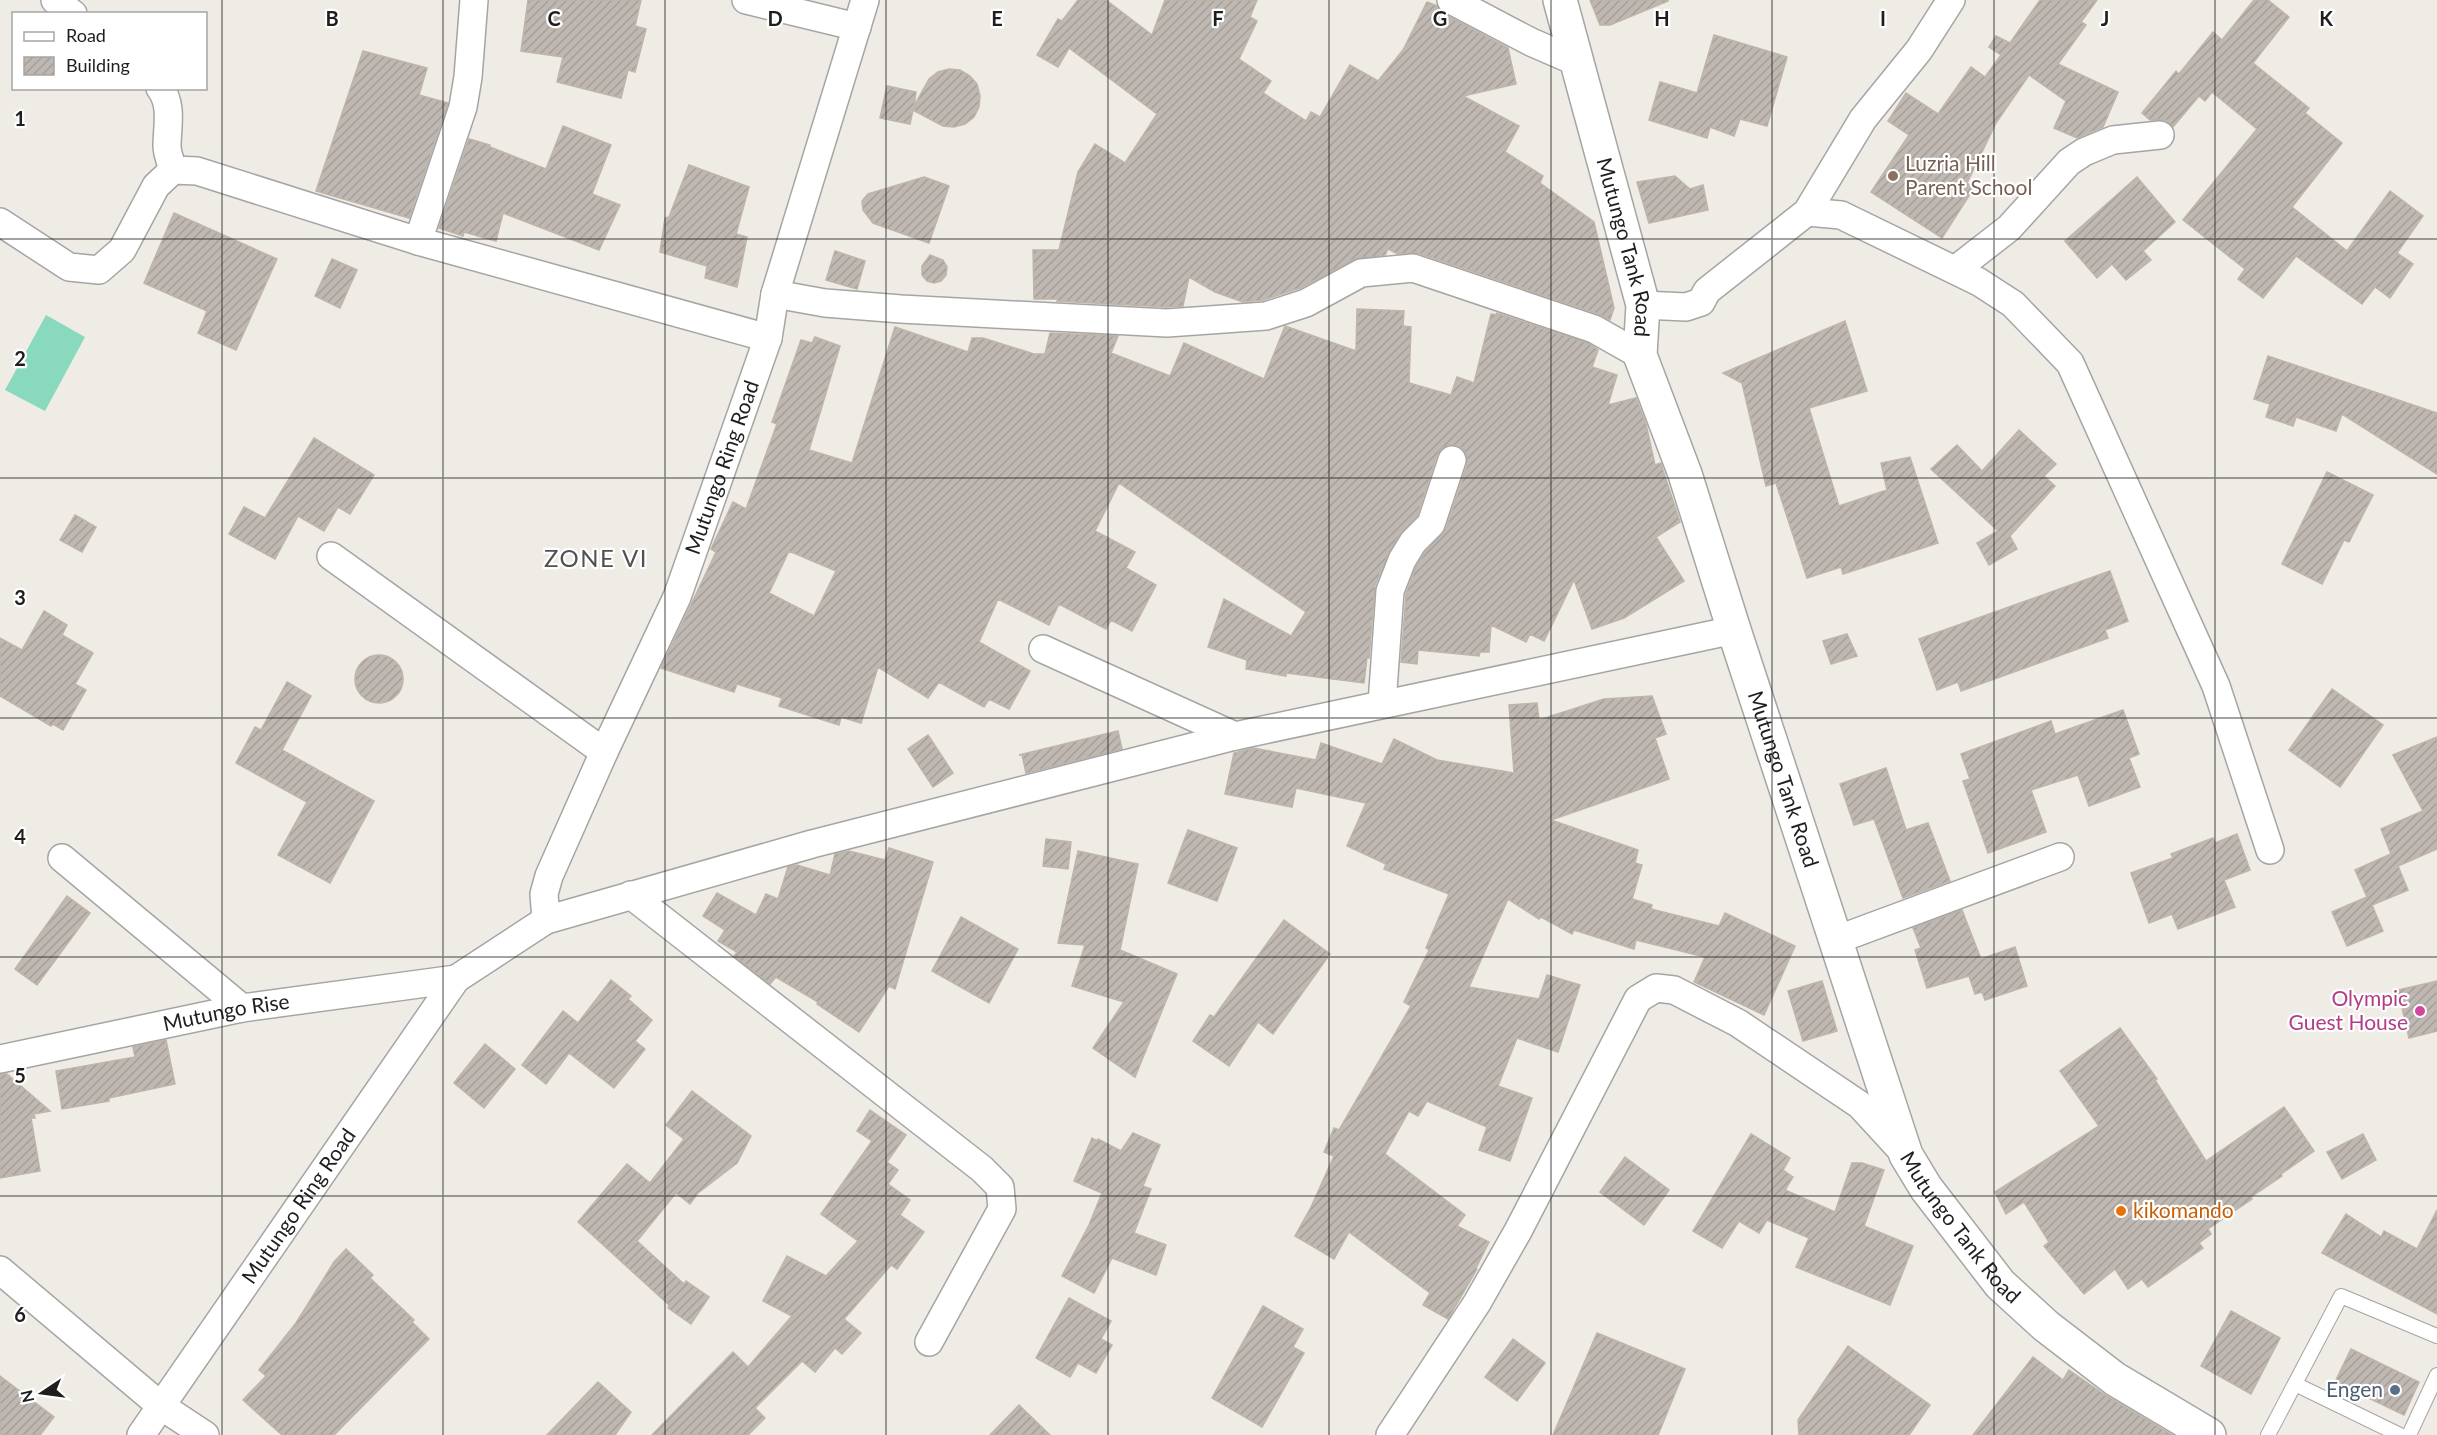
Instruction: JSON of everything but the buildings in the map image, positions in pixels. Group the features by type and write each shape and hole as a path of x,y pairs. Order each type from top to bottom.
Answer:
{"street":[{"path":"55,0 70,12"},
{"path":"418,241 463,107 474,0"},
{"path":"746,0 857,27"},
{"name":"Mutungo Ring Road","path":"546,920 544,894 549,876 677,597 768,338 775,294 864,0"},
{"path":"1451,0 1531,42 1577,62"},
{"name":"Mutungo Tank Road","path":"1560,0 1643,305 1640,355 1685,474 1906,1155 1926,1188 2000,1284 2046,1326 2115,1379 2209,1435"},
{"path":"1643,305 1686,307 1701,302 1707,291 1807,212 1863,119 1919,50 1951,0"},
{"path":"161,90 165,95 170,120 167,148 173,170"},
{"path":"1955,270 2009,228 2069,162 2084,152 2113,140 2160,135"},
{"path":"0,222 69,267 99,270 122,250 156,186 173,170 197,171 418,241 768,338"},
{"path":"1807,212 1840,215 1955,270 2013,304 2070,363 2216,686 2270,850"},
{"path":"775,294 825,303 901,309 1167,323 1266,316 1306,303 1361,273 1413,268 1594,329 1640,355"},
{"path":"1382,704 1390,591 1402,560 1413,542 1431,524 1452,460"},
{"path":"331,556 604,752"},
{"path":"456,979 546,920 812,844 1235,736 1734,630"},
{"path":"1043,649 1235,736"},
{"path":"1836,940 2060,857"},
{"path":"62,858 242,1008"},
{"path":"631,895 982,1169 1000,1187 1002,1209 928,1342"},
{"name":"Mutungo Ring Road","path":"141,1435 456,979"},
{"name":"Mutungo Rise","path":"0,1059 242,1008 456,979"},
{"path":"1390,1435 1477,1303 1518,1231 1638,999 1656,988 1674,990 1738,1023 1860,1105 1906,1155"},
{"path":"0,1270 161,1406 205,1435"}],"lane":[{"path":"2268,1435 2341,1296 2437,1336"},
{"path":"2409,1435 2437,1375"},
{"path":"2295,1384 2400,1435"}],"green space":[{"path":"46,315 85,337 45,411 5,390"}],"place":[{"name":"Luzria Hill Parent School","path":"1893,176"},
{"name":"Olympic Guest House","path":"2420,1011"},
{"name":"kikomando","path":"2121,1211"},
{"name":"Engen","path":"2395,1390"}],"district":[{"name":"ZONE VI","path":"596,559"}]}
